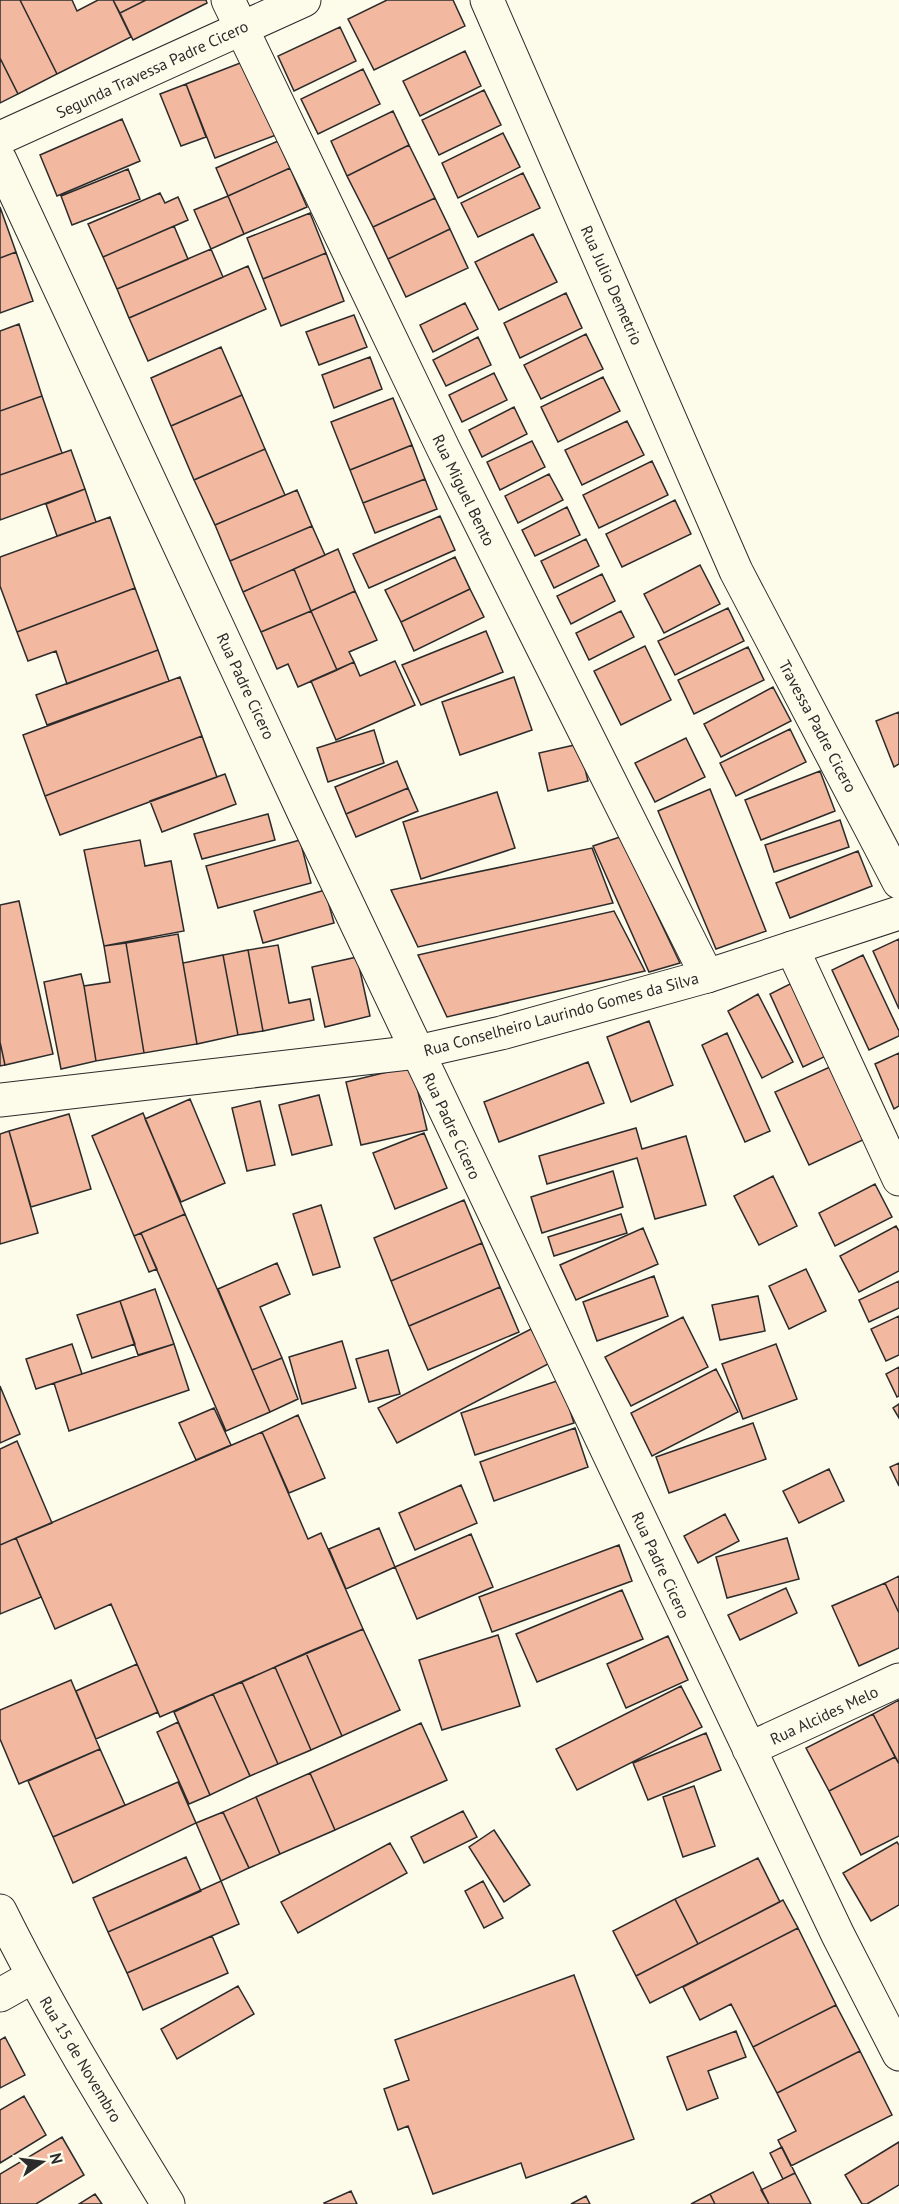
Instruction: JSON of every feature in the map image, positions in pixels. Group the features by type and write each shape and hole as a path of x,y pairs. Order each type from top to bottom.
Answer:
{"street":[{"name":"Segunda Travessa Padre Cicero","path":"0,138 234,14 304,0"},
{"name":"Rua Julio Demetrio","path":"487,0 736,571"},
{"name":"Rua Miguel Bento","path":"234,14 438,437 707,976"},
{"name":"Rua Padre Cicero","path":"0,160 417,1052 838,1935 899,2054"},
{"name":"Travessa Padre Cicero","path":"736,571 899,882"},
{"name":"Rua Conselheiro Laurindo Gomes da Silva","path":"0,1100 417,1052 501,1033 707,976 899,913"},
{"path":"792,948 899,1179"},
{"name":"Rua Alcides Melo","path":"749,1749 899,1680"},
{"name":"Rua 15 de Novembro","path":"0,1911 32,1977 168,2204"},
{"path":"0,1995 32,1977"}],"building":[{"path":"0,0 20,0 57,74 18,94 0,58"},
{"path":"20,0 72,0 77,11 98,0 113,0 131,37 57,74"},
{"path":"113,0 146,0 120,13"},
{"path":"146,0 206,0 207,3 133,40 120,13"},
{"path":"387,0 453,0 465,26 374,70 348,19"},
{"path":"340,27 356,61 294,91 278,56"},
{"path":"465,51 481,86 420,116 403,81"},
{"path":"0,58 18,94 0,103"},
{"path":"248,60 276,135 215,158 186,84"},
{"path":"363,69 380,104 318,134 301,99"},
{"path":"186,84 206,137 181,146 160,94"},
{"path":"484,90 501,125 439,155 422,120"},
{"path":"393,111 409,145 347,176 331,141"},
{"path":"122,119 140,161 57,196 40,155"},
{"path":"503,133 520,167 458,198 442,163"},
{"path":"278,141 290,168 228,196 216,168"},
{"path":"409,145 435,198 373,227 347,176"},
{"path":"290,168 307,207 244,234 228,196"},
{"path":"128,169 140,199 72,225 61,196"},
{"path":"523,173 540,208 478,237 461,203"},
{"path":"160,193 165,203 178,197 188,220 103,257 88,224"},
{"path":"228,196 244,234 211,249 194,210"},
{"path":"435,198 450,229 388,259 373,227"},
{"path":"0,207 16,252 0,258"},
{"path":"310,213 326,253 263,279 247,238"},
{"path":"174,226 188,259 117,289 103,257"},
{"path":"450,229 468,268 406,297 388,259"},
{"path":"533,234 557,282 499,310 475,262"},
{"path":"211,249 223,277 129,318 117,289"},
{"path":"16,252 33,301 0,313 0,258"},
{"path":"326,253 344,301 281,326 263,279"},
{"path":"248,266 266,309 148,361 129,318"},
{"path":"566,293 582,328 520,358 504,323"},
{"path":"465,303 478,329 433,352 420,325"},
{"path":"354,315 367,347 319,365 306,332"},
{"path":"19,324 42,396 0,411 0,331"},
{"path":"586,334 603,369 541,399 524,365"},
{"path":"478,337 491,365 446,386 433,360"},
{"path":"221,347 242,395 171,426 151,378"},
{"path":"370,357 382,389 334,408 322,375"},
{"path":"494,373 507,400 462,422 449,395"},
{"path":"603,377 620,411 558,442 541,407"},
{"path":"242,395 265,449 194,480 171,426"},
{"path":"42,396 62,453 0,475 0,411"},
{"path":"393,398 412,445 350,470 331,422"},
{"path":"514,407 527,434 482,457 469,430"},
{"path":"627,421 644,455 582,485 565,450"},
{"path":"532,441 545,467 500,490 487,462"},
{"path":"412,445 425,479 363,503 350,470"},
{"path":"265,449 285,495 215,525 194,480"},
{"path":"71,450 85,489 0,520 0,475"},
{"path":"652,461 668,495 599,528 583,495"},
{"path":"549,474 563,500 518,523 505,496"},
{"path":"425,479 437,509 375,533 363,503"},
{"path":"85,489 96,522 57,536 46,504"},
{"path":"297,490 312,526 230,561 215,525"},
{"path":"675,500 691,534 622,567 606,534"},
{"path":"567,507 580,535 535,556 522,530"},
{"path":"440,516 455,550 369,588 353,554"},
{"path":"110,517 135,588 17,632 0,586 0,557"},
{"path":"312,526 325,555 243,592 230,561"},
{"path":"586,539 599,566 554,588 541,561"},
{"path":"338,549 355,591 311,611 294,569"},
{"path":"455,557 470,589 401,622 385,590"},
{"path":"700,565 720,604 664,633 644,594"},
{"path":"294,569 311,611 261,632 243,592"},
{"path":"602,574 615,601 571,624 557,596"},
{"path":"135,588 158,650 67,684 56,651 28,661 17,632"},
{"path":"470,589 484,617 414,651 401,622"},
{"path":"355,591 377,640 349,652 354,662 337,670 311,611"},
{"path":"728,608 744,641 675,675 658,641"},
{"path":"311,611 337,670 298,687 288,664 277,669 261,632"},
{"path":"621,611 634,637 589,660 576,633"},
{"path":"486,631 503,672 421,705 402,665"},
{"path":"645,646 671,700 621,725 594,671"},
{"path":"748,647 764,680 694,714 678,680"},
{"path":"158,650 169,681 47,725 36,695"},
{"path":"395,661 415,705 336,740 311,681 354,662 360,676"},
{"path":"180,677 202,736 45,796 23,735"},
{"path":"514,677 532,730 460,755 442,702"},
{"path":"773,687 791,721 721,757 704,724"},
{"path":"899,712 899,764 894,767 876,721"},
{"path":"790,729 806,762 736,796 720,763"},
{"path":"374,730 384,763 328,782 317,748"},
{"path":"202,736 217,777 60,835 45,796"},
{"path":"686,738 705,777 655,802 635,763"},
{"path":"579,744 588,781 548,791 539,753"},
{"path":"397,761 408,788 346,814 335,787"},
{"path":"820,771 835,811 761,840 745,800"},
{"path":"225,774 236,804 162,832 150,801"},
{"path":"408,788 418,811 356,837 346,814"},
{"path":"710,789 766,931 716,949 658,811"},
{"path":"497,792 515,848 421,879 403,822"},
{"path":"268,814 275,840 202,859 194,834"},
{"path":"840,820 849,847 774,872 765,845"},
{"path":"620,837 680,963 649,972 593,846"},
{"path":"140,840 145,866 171,861 184,931 104,946 84,850"},
{"path":"300,840 311,883 218,908 206,866"},
{"path":"592,848 613,903 418,947 391,890"},
{"path":"858,851 872,886 790,918 776,883"},
{"path":"325,890 334,923 263,943 254,911"},
{"path":"19,901 53,1054 5,1065 0,1042 0,905"},
{"path":"614,911 645,971 447,1017 418,955"},
{"path":"178,934 197,1044 144,1053 126,943"},
{"path":"899,939 899,1009 873,951"},
{"path":"126,943 144,1053 96,1061 84,986 110,982 104,946"},
{"path":"278,945 289,1003 310,999 314,1020 263,1031 248,950"},
{"path":"248,950 263,1031 238,1035 223,955"},
{"path":"223,955 238,1035 197,1044 183,963"},
{"path":"863,955 899,1031 899,1036 869,1050 832,970"},
{"path":"357,957 370,1016 325,1027 312,967"},
{"path":"81,974 96,1061 61,1069 44,982"},
{"path":"792,983 826,1056 803,1067 770,994"},
{"path":"758,994 793,1062 762,1078 728,1011"},
{"path":"649,1021 673,1085 631,1102 607,1037"},
{"path":"727,1033 770,1131 745,1142 702,1045"},
{"path":"0,1042 5,1065 0,1066"},
{"path":"899,1053 899,1106 894,1109 875,1064"},
{"path":"588,1062 604,1103 499,1142 484,1102"},
{"path":"412,1066 427,1130 361,1145 346,1082"},
{"path":"832,1066 865,1139 809,1165 775,1092"},
{"path":"319,1095 332,1145 292,1155 279,1105"},
{"path":"190,1099 225,1183 181,1202 145,1119"},
{"path":"260,1101 275,1165 247,1171 232,1108"},
{"path":"143,1113 185,1214 134,1236 92,1136"},
{"path":"69,1114 91,1189 31,1207 9,1131"},
{"path":"636,1128 642,1149 686,1136 706,1205 655,1219 637,1158 547,1184 539,1156"},
{"path":"9,1131 38,1233 0,1244 0,1134"},
{"path":"424,1133 447,1188 395,1209 373,1153"},
{"path":"613,1171 623,1207 542,1233 531,1197"},
{"path":"773,1176 797,1226 759,1245 734,1196"},
{"path":"875,1184 892,1217 835,1246 819,1213"},
{"path":"464,1200 482,1243 391,1281 374,1238"},
{"path":"321,1205 340,1267 313,1275 293,1214"},
{"path":"185,1214 270,1412 226,1431 141,1233"},
{"path":"621,1214 627,1233 554,1256 548,1237"},
{"path":"896,1226 899,1231 899,1271 859,1292 840,1256"},
{"path":"643,1228 658,1264 576,1300 560,1265"},
{"path":"141,1233 157,1269 149,1272 134,1236"},
{"path":"482,1243 500,1287 409,1326 391,1281"},
{"path":"277,1263 290,1294 260,1307 282,1358 252,1370 218,1289"},
{"path":"806,1269 826,1311 789,1329 769,1286"},
{"path":"654,1276 668,1316 597,1341 583,1302"},
{"path":"899,1281 899,1308 869,1322 859,1300"},
{"path":"500,1287 519,1332 428,1370 409,1326"},
{"path":"155,1289 174,1344 138,1355 120,1301"},
{"path":"758,1296 765,1331 720,1340 712,1305"},
{"path":"120,1301 135,1344 92,1358 77,1315"},
{"path":"899,1316 899,1355 886,1361 871,1329"},
{"path":"683,1317 708,1367 631,1406 605,1357"},
{"path":"531,1329 550,1363 397,1443 378,1408"},
{"path":"342,1341 356,1388 302,1404 289,1357"},
{"path":"72,1344 82,1374 36,1389 26,1359"},
{"path":"174,1344 189,1390 69,1431 54,1383"},
{"path":"776,1344 797,1399 743,1419 722,1364"},
{"path":"388,1350 400,1394 369,1402 356,1359"},
{"path":"282,1358 298,1399 270,1412 252,1370"},
{"path":"899,1367 899,1396 897,1397 886,1374"},
{"path":"716,1369 738,1412 652,1456 631,1413"},
{"path":"560,1380 574,1423 475,1455 461,1413"},
{"path":"0,1386 20,1434 0,1443"},
{"path":"899,1404 899,1418 893,1408"},
{"path":"214,1408 231,1445 196,1460 179,1423"},
{"path":"298,1415 325,1478 289,1493 262,1432"},
{"path":"753,1423 766,1459 669,1493 656,1457"},
{"path":"575,1428 588,1467 494,1501 480,1462"},
{"path":"262,1432 308,1539 321,1533 363,1629 160,1717 111,1604 55,1629 16,1538"},
{"path":"17,1441 52,1523 0,1545 0,1449"},
{"path":"899,1463 899,1486 890,1467"},
{"path":"829,1469 844,1501 799,1523 783,1491"},
{"path":"461,1485 477,1523 415,1550 399,1513"},
{"path":"725,1514 739,1541 698,1563 684,1536"},
{"path":"379,1528 395,1567 346,1589 329,1549"},
{"path":"471,1534 493,1587 417,1619 395,1567"},
{"path":"16,1538 41,1597 0,1614 0,1545"},
{"path":"787,1538 799,1579 727,1598 716,1557"},
{"path":"619,1545 632,1581 492,1632 479,1597"},
{"path":"899,1576 899,1613 885,1583"},
{"path":"885,1583 899,1613 899,1648 859,1666 832,1606"},
{"path":"786,1588 797,1613 740,1640 728,1615"},
{"path":"622,1590 643,1639 537,1682 516,1634"},
{"path":"363,1629 400,1710 342,1736 306,1653"},
{"path":"498,1635 520,1706 442,1730 419,1660"},
{"path":"668,1636 688,1680 626,1708 607,1664"},
{"path":"306,1653 342,1736 311,1750 275,1667"},
{"path":"137,1664 158,1712 96,1739 76,1691"},
{"path":"275,1667 311,1750 278,1764 242,1682"},
{"path":"71,1680 100,1749 19,1784 0,1739 0,1710"},
{"path":"242,1682 278,1764 250,1776 213,1694"},
{"path":"681,1686 702,1727 577,1790 556,1749"},
{"path":"213,1694 250,1776 210,1795 174,1712"},
{"path":"899,1700 899,1764 873,1714"},
{"path":"873,1714 895,1757 829,1791 806,1748"},
{"path":"178,1722 210,1795 189,1804 157,1732"},
{"path":"421,1723 447,1780 335,1830 310,1773"},
{"path":"706,1733 721,1770 648,1800 633,1763"},
{"path":"100,1749 125,1805 53,1837 28,1781"},
{"path":"895,1757 899,1764 899,1836 861,1855 829,1791"},
{"path":"310,1773 335,1830 280,1854 256,1797"},
{"path":"178,1782 196,1823 73,1883 53,1837"},
{"path":"694,1786 715,1846 683,1857 663,1797"},
{"path":"256,1797 280,1854 249,1868 223,1812"},
{"path":"463,1811 477,1837 424,1863 411,1837"},
{"path":"223,1812 249,1868 221,1881 196,1823"},
{"path":"494,1830 530,1885 504,1902 469,1847"},
{"path":"897,1842 899,1845 899,1905 871,1921 843,1873"},
{"path":"390,1843 407,1873 298,1933 281,1902"},
{"path":"186,1857 201,1891 108,1932 93,1898"},
{"path":"758,1858 780,1902 698,1944 675,1899"},
{"path":"221,1881 239,1924 127,1973 108,1932"},
{"path":"483,1881 503,1918 484,1928 465,1891"},
{"path":"675,1899 698,1944 636,1976 613,1931"},
{"path":"783,1900 798,1928 650,2003 636,1976"},
{"path":"798,1928 836,2005 753,2047 731,2004 700,2020 683,1987"},
{"path":"212,1936 228,1973 143,2010 127,1973"},
{"path":"574,1975 634,2139 526,2178 521,2163 433,2194 408,2126 398,2130 384,2089 409,2080 395,2040"},
{"path":"238,1986 254,2014 177,2059 161,2029"},
{"path":"836,2005 860,2051 777,2093 753,2047"},
{"path":"736,2031 746,2057 708,2071 718,2098 687,2110 667,2057"},
{"path":"5,2037 25,2075 0,2088 0,2040"},
{"path":"860,2051 892,2115 791,2166 778,2140 796,2131 777,2093"},
{"path":"24,2096 46,2135 0,2163 0,2110"},
{"path":"62,2137 84,2175 36,2204 0,2204 0,2174"},
{"path":"899,2142 899,2185 867,2204 862,2204 845,2175"},
{"path":"782,2147 795,2173 783,2179 770,2153"},
{"path":"753,2172 769,2204 715,2204 710,2194"},
{"path":"795,2173 811,2204 769,2204 761,2190"},
{"path":"351,2191 357,2204 324,2203"},
{"path":"95,2194 102,2204 79,2204"},
{"path":"710,2194 715,2204 691,2204"},
{"path":"586,2196 590,2204 571,2204"}]}
